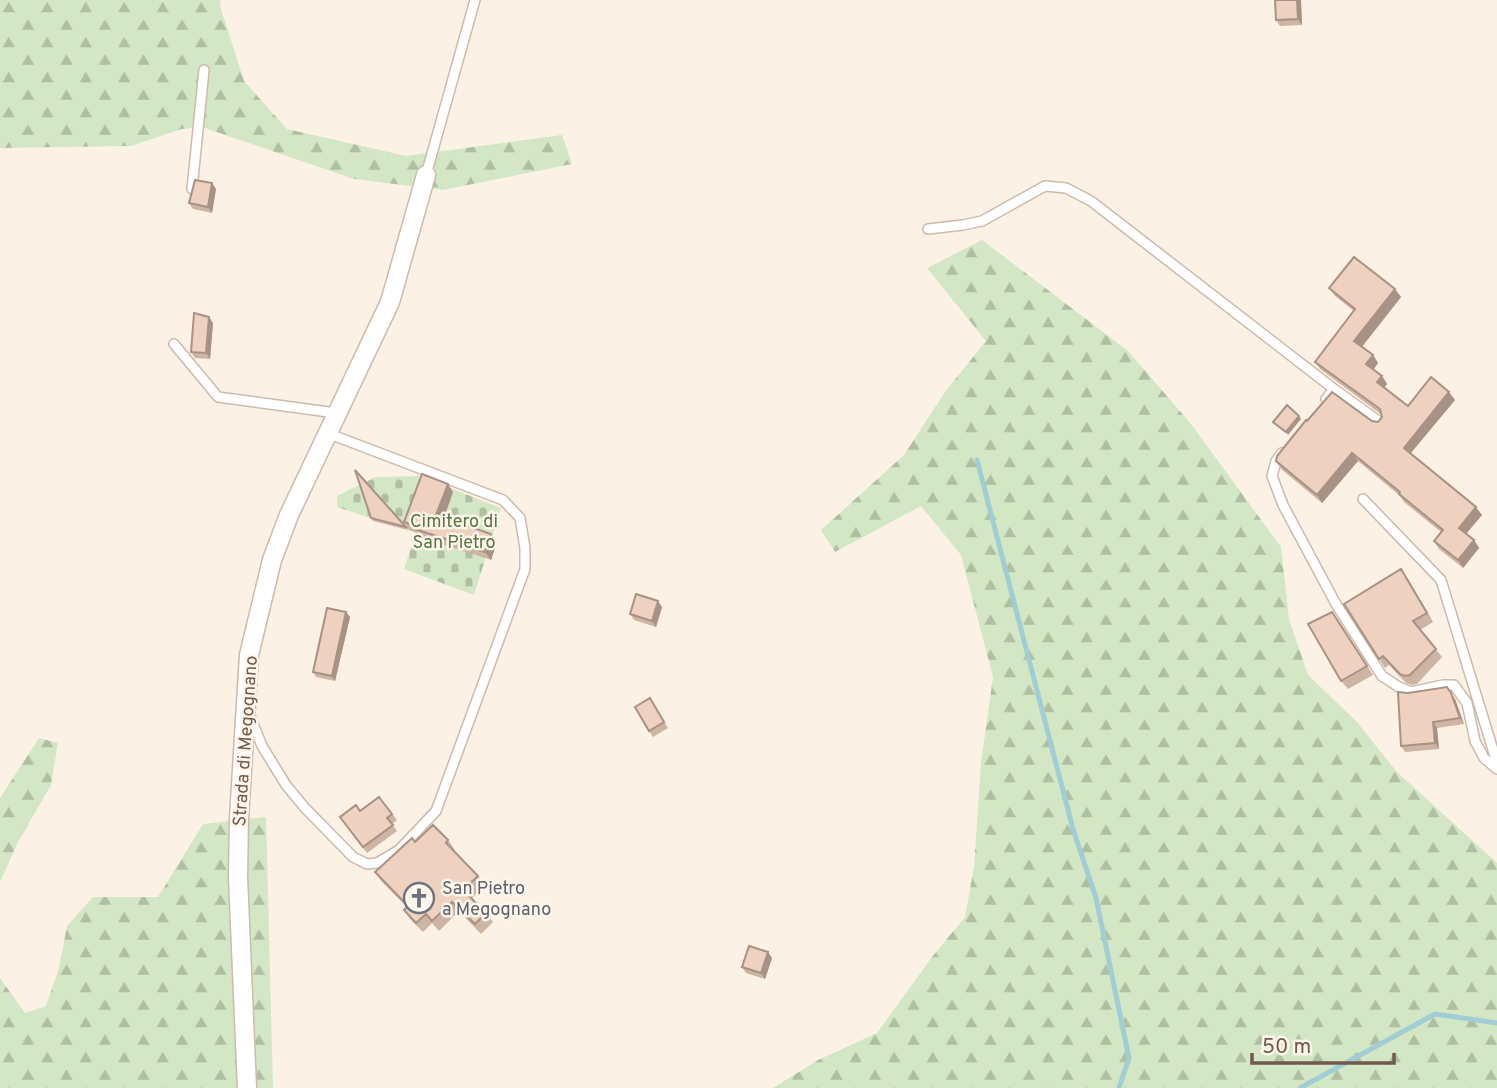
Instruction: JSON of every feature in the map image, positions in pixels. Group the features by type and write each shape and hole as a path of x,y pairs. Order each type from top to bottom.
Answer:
{"street":[{"name":"Strada di Megognano","path":"247,1088 238,877 239,818 250,655 272,560 289,515 390,302 426,175"}],"lane":[{"path":"426,175 475,0"},
{"path":"192,189 204,70"},
{"path":"928,229 982,221 1045,186 1066,188 1091,201 1334,389 1381,422"},
{"path":"174,344 218,397 336,413"},
{"path":"1317,410 1334,389"},
{"path":"246,705 262,746 292,792 353,857 366,864 377,863 399,850 436,811 525,569 520,518 503,500 327,433"},
{"path":"1292,442 1276,461 1272,476 1283,505 1336,604 1382,676 1411,692 1454,685 1468,703 1475,741 1484,758 1497,769"},
{"path":"1363,499 1441,580 1497,763"}],"green space":[{"path":"0,0 221,0 220,6 244,81 287,129 406,156 562,135 572,164 443,190 354,179 202,127 182,129 131,146 0,148"},
{"path":"982,240 1128,351 1191,424 1281,547 1289,619 1308,675 1357,722 1396,771 1497,863 1497,1088 773,1088 818,1060 877,1033 932,957 965,917 974,867 981,763 993,677 961,555 921,506 835,552 821,530 904,455 945,392 986,341 927,268"},
{"name":"Cimitero di San Pietro","path":"419,476 501,508 474,595 404,569 416,533 337,507 337,496 375,477"},
{"path":"39,738 58,743 51,785 18,842 0,882 0,798"},
{"path":"266,817 273,1088 0,1088 0,978 25,1013 46,1006 59,968 67,926 93,897 158,897 203,824"}],"building":[{"path":"1275,0 1297,0 1298,19 1276,20"},
{"path":"195,180 212,183 208,207 189,203"},
{"path":"1354,257 1395,289 1354,341 1373,355 1366,364 1382,376 1377,382 1408,406 1431,377 1449,392 1404,448 1476,507 1459,528 1474,540 1458,560 1434,541 1443,530 1352,453 1317,495 1276,461 1277,456 1306,420 1332,392 1372,421 1378,422 1382,417 1380,409 1315,362 1355,309 1329,288"},
{"path":"194,313 209,317 206,353 191,352"},
{"path":"1287,405 1299,416 1286,432 1273,422"},
{"path":"355,470 406,527 371,518"},
{"path":"422,474 448,484 436,515 491,534 485,552 415,529 416,526 404,522"},
{"path":"1401,569 1427,613 1413,621 1436,649 1410,675 1405,676 1383,656 1379,659 1344,604"},
{"path":"636,594 658,601 652,621 630,614"},
{"path":"327,608 346,612 332,676 313,672"},
{"path":"1332,612 1367,666 1341,681 1308,624"},
{"path":"1447,687 1460,718 1433,722 1435,743 1401,746 1398,692"},
{"path":"650,698 664,722 649,731 635,707"},
{"path":"379,797 392,814 387,818 393,825 363,847 340,817 356,805 360,811"},
{"path":"433,825 448,840 446,843 478,876 463,890 486,913 475,924 452,902 432,921 426,914 416,923 404,910 408,906 375,872 412,838 415,842"},
{"path":"749,946 768,952 761,973 742,967"}],"waterway":[{"path":"977,460 1073,829 1096,898 1129,1058 1119,1088"},
{"path":"1300,1088 1435,1014 1497,1023"}],"place":[{"name":"San Pietro a Megognano","path":"419,898"}]}
